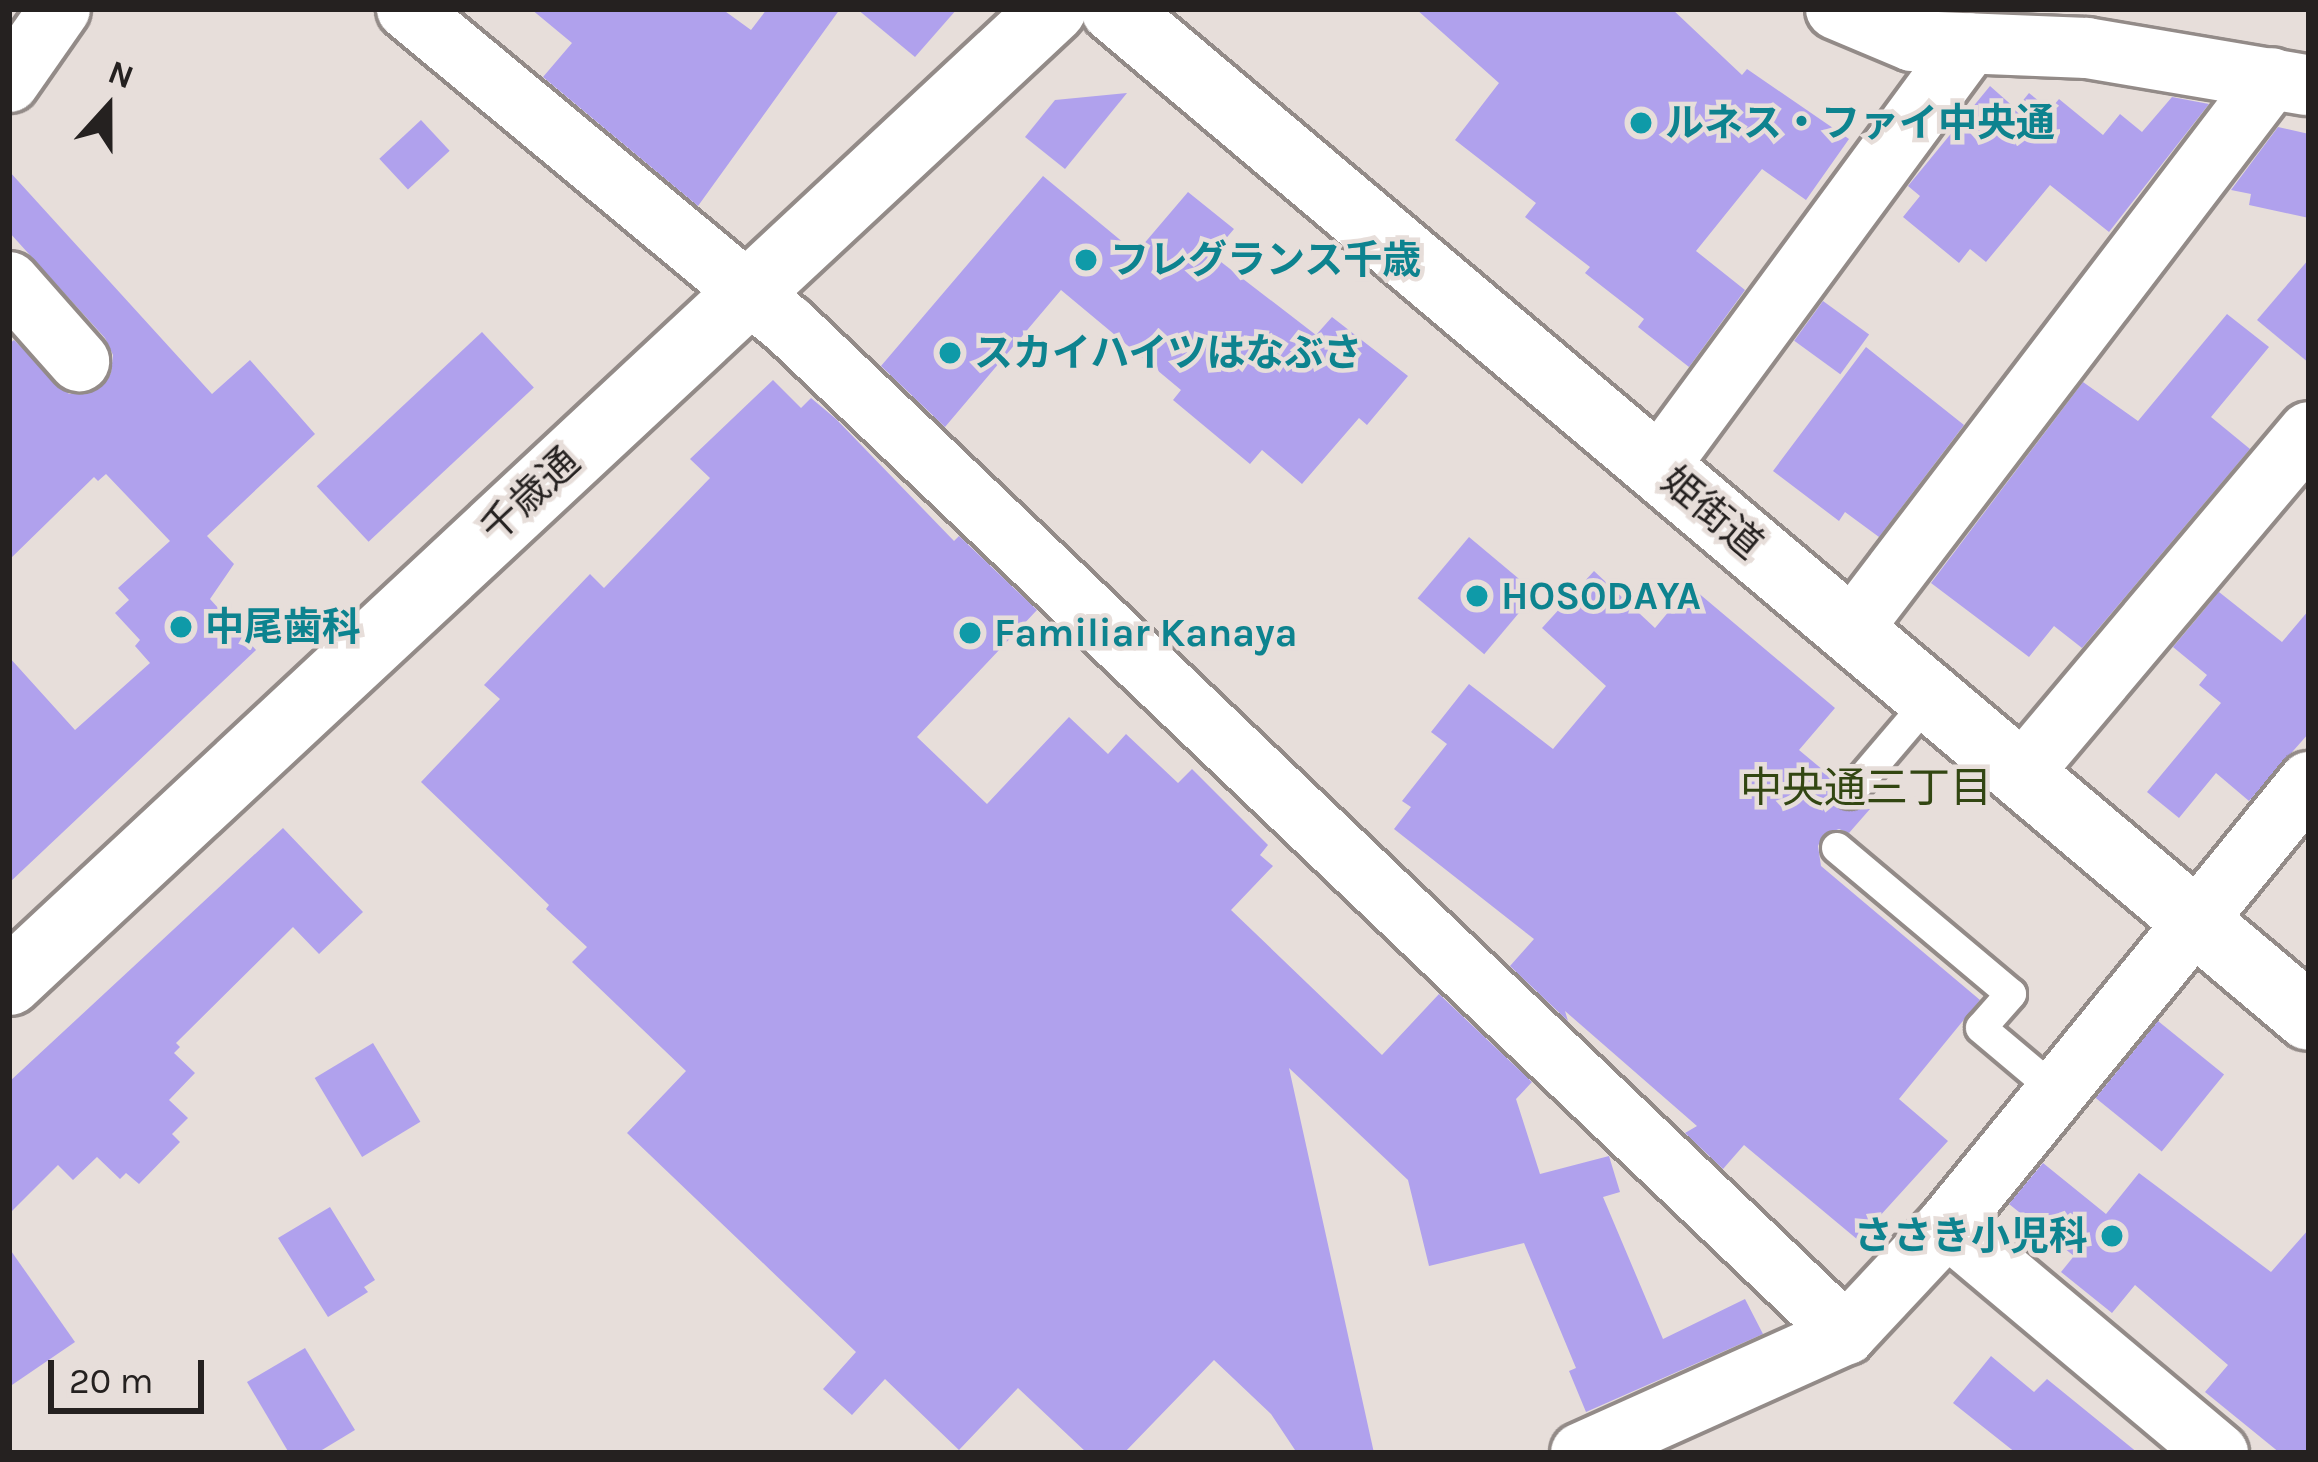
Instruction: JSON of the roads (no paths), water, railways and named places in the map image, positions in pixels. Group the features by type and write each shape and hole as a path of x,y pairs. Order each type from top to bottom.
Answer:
{"main road":[{"name":"千歳通","path":"9,982 1053,9"},
{"name":"姫街道","path":"1114,9 2309,1017"}],"street":[{"path":"9,82 60,9"},
{"path":"407,9 748,291 1846,1334"},
{"path":"1836,9 1912,41 2087,48 2290,81 1851,630"},
{"path":"1658,466 1970,43"},
{"path":"9,283 79,361"},
{"path":"2021,774 2309,432"},
{"path":"1581,1453 1678,1435 1846,1334 1946,1226 2309,782"},
{"path":"1946,1226 2218,1453"}],"lane":[{"path":"1850,793 1930,698"},
{"path":"1837,848 2011,994 1982,1028 2056,1091"}],"place":[{"name":"ルネス・ファイ中央通","path":"1641,123"},
{"name":"フレグランス千歳","path":"1086,260"},
{"name":"スカイハイツはなぶさ","path":"950,353"},
{"name":"HOSODAYA","path":"1477,596"},
{"name":"中尾歯科","path":"181,627"},
{"name":"Familiar Kanaya","path":"970,633"},
{"name":"ささき小児科","path":"2112,1236"}],"district":[{"name":"中央通三丁目","path":"1866,788"}]}
